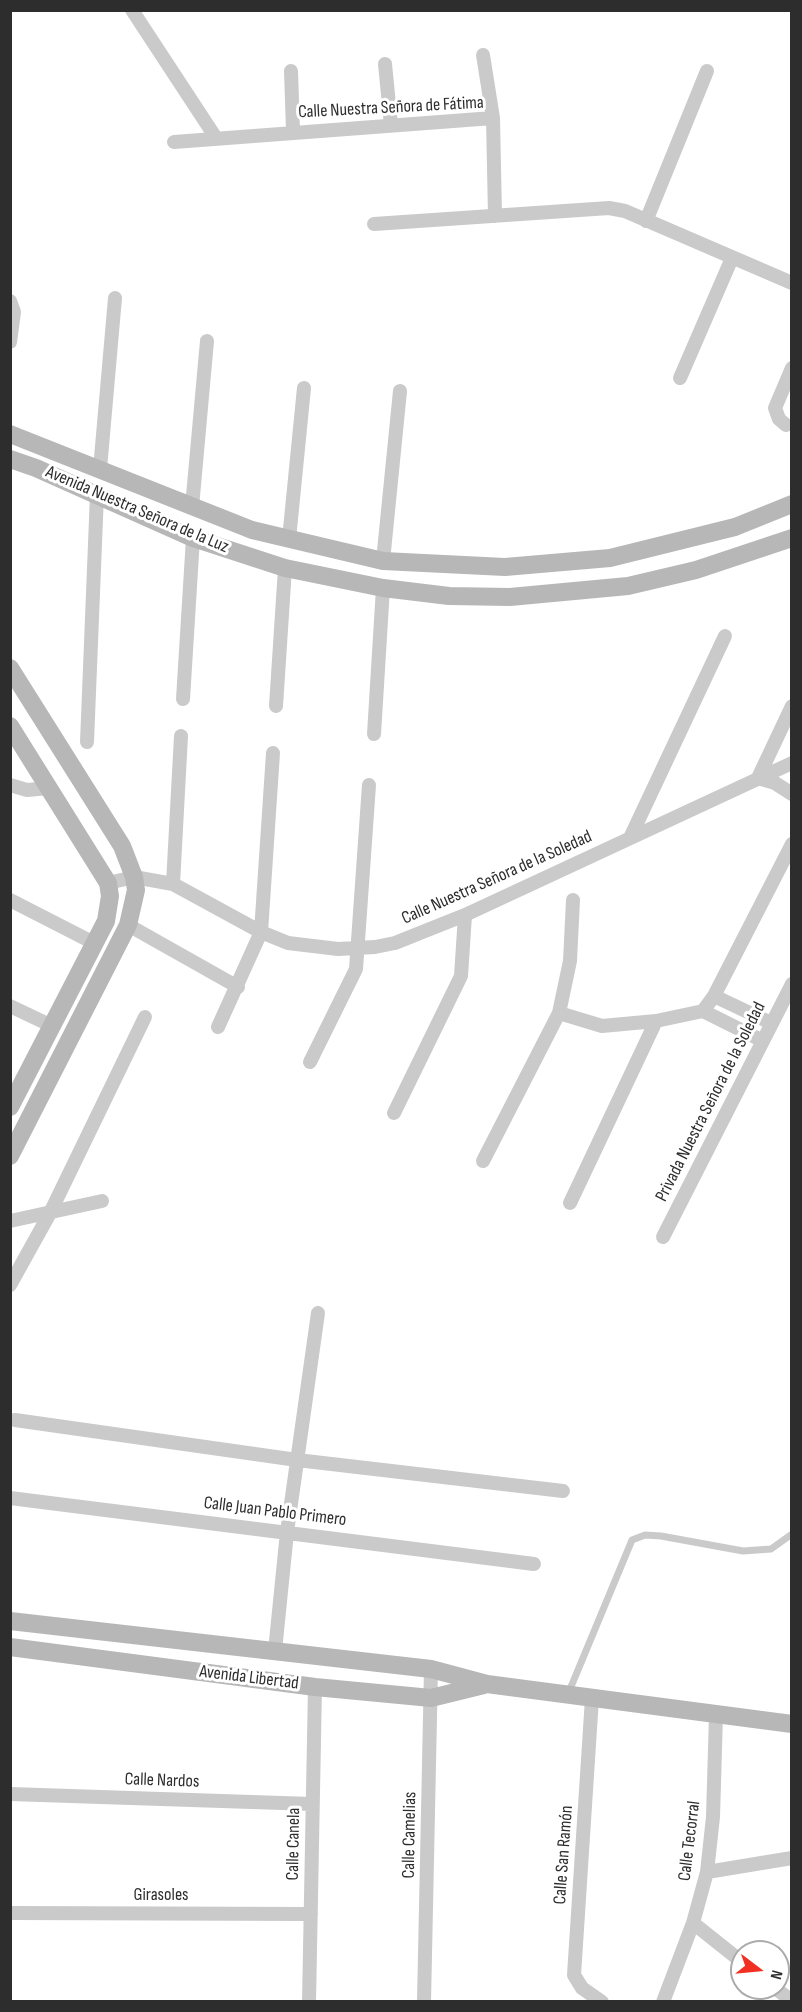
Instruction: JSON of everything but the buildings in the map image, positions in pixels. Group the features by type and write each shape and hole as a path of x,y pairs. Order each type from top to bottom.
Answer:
{"street":[{"path":"132,10 216,138"},
{"path":"483,55 493,118"},
{"path":"385,64 391,125"},
{"path":"646,221 707,70"},
{"path":"291,71 293,131"},
{"name":"Calle Nuestra Señora de Fátima","path":"174,142 293,131 493,118 495,216"},
{"path":"374,224 609,208 625,211 792,283"},
{"path":"680,378 732,258"},
{"path":"100,469 115,298"},
{"path":"10,301 14,312 10,342"},
{"path":"192,507 207,341"},
{"path":"786,425 779,419 776,408 792,368"},
{"path":"289,539 304,388"},
{"path":"383,561 400,392"},
{"name":"Avenida Nuestra Señora de la Luz","path":"10,434 252,530 383,561 505,567 610,558 699,538 735,527 785,506"},
{"name":"Avenida Nuestra Señora de la Luz","path":"10,459 97,494 193,538 285,568 383,588 449,597 510,597 628,586 696,570 792,537"},
{"path":"87,742 97,494"},
{"path":"785,506 792,537"},
{"path":"183,699 193,538"},
{"path":"276,706 285,568"},
{"path":"374,734 383,588"},
{"path":"630,838 725,636"},
{"path":"10,668 122,846 135,877 134,905 128,925 10,1156"},
{"path":"792,706 758,777 775,783 792,794"},
{"path":"10,726 108,883 110,896 106,921 10,1107"},
{"path":"173,884 181,736"},
{"path":"218,1026 261,932 273,753"},
{"name":"Calle Nuestra Señora de la Soledad","path":"108,883 135,877 173,884 261,932 276,939 303,946 358,949 395,943 465,915 792,763"},
{"path":"10,785 27,790 49,788"},
{"path":"310,1062 353,977 358,949 369,785"},
{"path":"703,1011 714,996 792,844"},
{"path":"10,900 94,943"},
{"path":"483,1161 559,1013 570,961 573,900"},
{"path":"394,1113 461,976 465,915"},
{"path":"128,925 237,987"},
{"name":"Privada Nuestra Señora de la Soledad","path":"663,1237 761,1040 792,984"},
{"path":"714,996 771,1023"},
{"path":"10,1006 52,1026"},
{"path":"559,1013 602,1026 656,1021 703,1011 761,1040"},
{"path":"10,1285 50,1214 145,1017"},
{"path":"570,1203 656,1021"},
{"path":"10,1221 102,1201"},
{"path":"275,1651 287,1532 318,1313"},
{"path":"15,1420 297,1460 563,1491"},
{"name":"Calle Juan Pablo Primero","path":"10,1498 534,1564"},
{"name":"Avenida Libertad","path":"10,1621 431,1669 486,1684 792,1724"},
{"name":"Avenida Libertad","path":"10,1647 315,1687 431,1698 486,1684"},
{"name":"Calle Camelias","path":"424,2001 431,1669"},
{"name":"Calle Canela","path":"309,2001 315,1687"},
{"name":"Calle San Ramón","path":"592,1698 574,1975 582,1988 603,2001"},
{"name":"Calle Tecorral","path":"663,2001 693,1923 707,1872 713,1817 716,1715"},
{"name":"Calle Nardos","path":"10,1794 312,1804"},
{"path":"707,1872 792,1858"},
{"name":"Girasoles","path":"10,1912 311,1914"},
{"path":"693,1923 730,1952"}],"lane":[{"path":"568,1694 632,1540 645,1535 661,1536 743,1551 771,1548 792,1534"}]}
